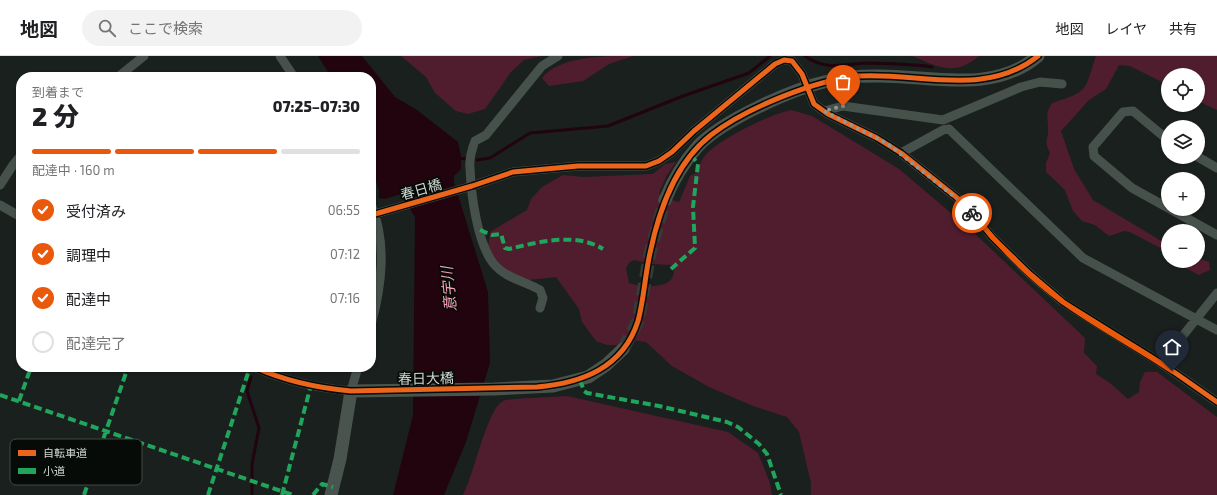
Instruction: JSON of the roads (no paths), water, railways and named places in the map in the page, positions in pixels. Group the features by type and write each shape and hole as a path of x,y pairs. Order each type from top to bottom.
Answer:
{"street":[{"path":"126,72 144,56"},
{"path":"280,56 291,72"},
{"path":"540,308 543,298 540,290 515,280 505,273 494,264 486,252 469,187 469,167 475,141 486,134 542,66 558,56"},
{"path":"666,200 670,189 684,164 699,145 711,135 738,118 791,93 826,81 859,76 891,76 954,81 984,79 1005,73 1038,56"},
{"name":"春日橋","path":"378,213 469,187 513,172 578,166 646,166 659,161 672,152 694,131 775,64 784,60 792,61 798,66 807,88"},
{"path":"824,111 843,106 943,120 1021,88 1040,82 1062,84"},
{"path":"807,88 814,104 824,111 877,138 901,153 966,206 992,237 1030,274 1063,302 1161,364 1217,402"},
{"path":"1161,134 1133,111 1123,112 1093,147 1094,156 1132,188 1217,235"},
{"path":"943,120 946,130"},
{"path":"901,153 949,129 1083,258 1217,330"},
{"path":"0,185 16,161"},
{"path":"1205,161 1217,168"},
{"path":"0,205 16,215"},
{"path":"376,210 378,213 382,250 381,270 376,292"},
{"path":"1161,364 1217,293"},
{"name":"春日大橋","path":"355,391 494,389 553,386 580,380 606,365 623,349"},
{"path":"268,372 325,388 355,391"},
{"path":"331,495 355,391 357,372"}],"water":[{"path":"318,56 362,56 375,72 328,72"},
{"name":"意宇川","path":"376,73 395,97 417,110 458,142 461,156 461,169 454,176 454,182 488,292 490,363 466,442 444,495 393,495 413,415 415,217 401,194 385,199 379,198 379,190 376,181"}],"waterway":[{"path":"477,160 490,158 530,133 608,126 683,96 749,73 770,56"},
{"path":"805,56 821,64 837,66 870,63 932,67"},
{"path":"457,158 467,159"},
{"path":"251,377 247,391 259,428 252,464 252,495"}],"tunnel":[{"path":"623,349 638,321 650,253 665,200"}]}
